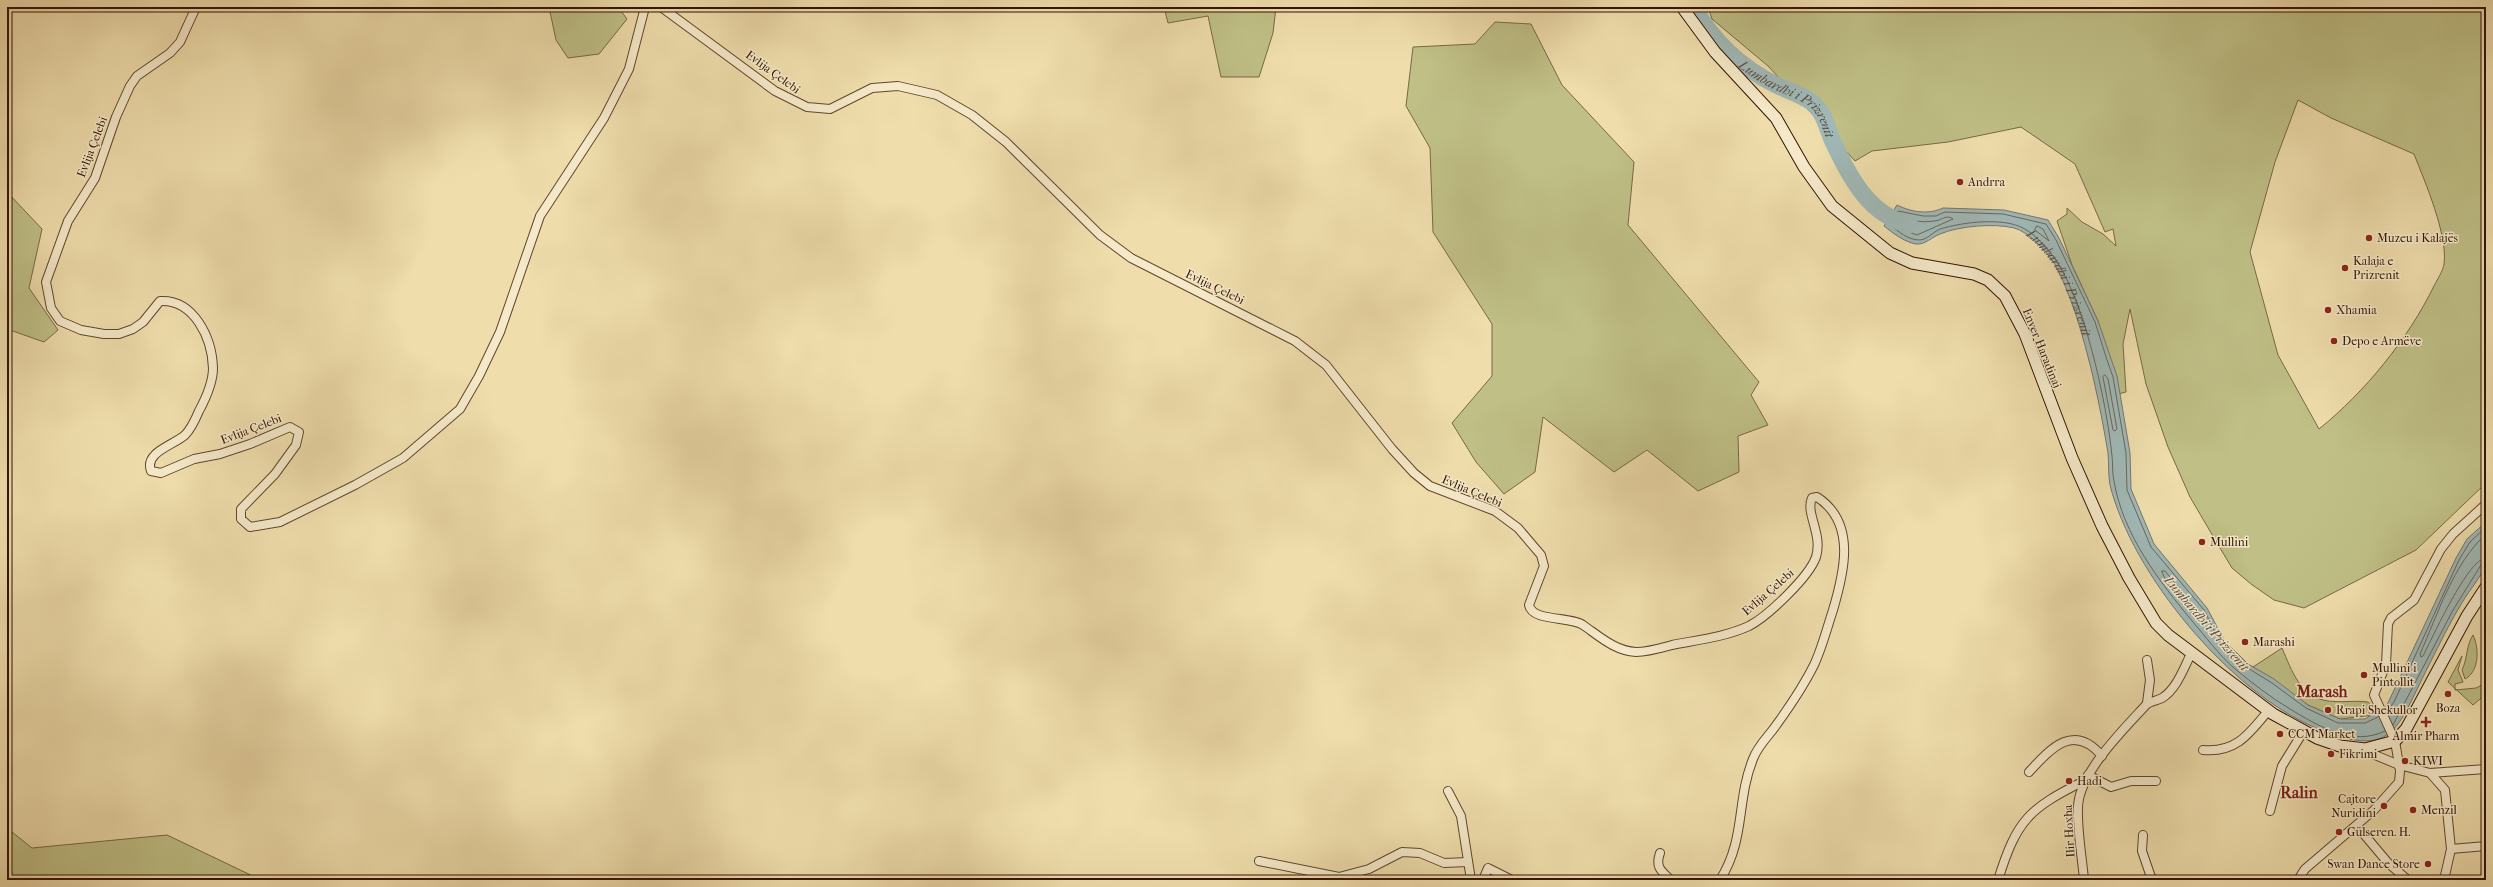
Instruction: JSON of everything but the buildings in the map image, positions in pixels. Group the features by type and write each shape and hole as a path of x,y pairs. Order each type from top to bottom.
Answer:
{"main road":[{"name":"Enver Haradinaj","path":"1682,7 1715,52 1776,118 1804,167 1832,206 1895,255 1916,264 1974,274 1991,283 2005,296 2025,334 2072,458 2129,578 2156,623 2268,710 2303,732 2340,746 2360,749 2384,745 2393,737"},
{"path":"2393,737 2406,729 2467,616 2486,587"}],"street":[{"name":"Evlija Çelebi","path":"196,7 180,42 170,53 137,76 130,86 116,117 95,178 68,221 46,282 51,308 55,314 60,320 81,330 104,334 119,334 133,329 142,322 160,301 172,300 196,318 206,336 213,368 208,391 186,434 153,456 149,466 150,471 161,474 183,463 250,444 290,427 299,432 296,445 275,474 240,509 241,519 250,527 280,522 355,485 403,458 460,409 479,376 500,332 540,216 604,118 629,69 645,7"},
{"name":"Evlija Çelebi","path":"662,7 775,91 807,107 830,109 872,88 898,86 937,96 972,114 1006,142 1095,230 1130,258 1295,341 1326,365 1392,449 1414,473 1430,486 1495,511 1518,528 1541,556 1544,566 1529,605 1532,612 1538,615 1577,621 1613,645 1636,652 1727,634 1750,625 1774,606 1809,571 1816,556 1818,540 1809,504 1812,498 1817,497 1822,500 1839,522 1844,543 1845,564 1838,591 1814,664 1777,724 1753,757 1746,776 1733,857 1720,880"},
{"path":"2298,880 2305,869 2357,826 2374,810 2399,782 2399,765 2393,737 2374,695 2386,664 2391,618 2414,600 2441,549 2453,534 2486,504"},
{"path":"1998,880 2008,849 2029,814 2060,793 2086,778 2102,756 2147,703 2168,694 2181,675 2192,652"},
{"path":"2147,660 2150,680 2147,703"},
{"path":"2203,750 2216,751 2230,747 2251,731 2268,710"},
{"path":"2270,811 2282,766 2303,732"},
{"path":"2029,772 2059,744 2070,739 2084,741 2102,756"},
{"path":"2360,749 2399,765 2430,773 2486,769"},
{"path":"2430,773 2445,790 2451,849 2444,880"},
{"path":"2086,778 2111,787 2131,780 2156,781"},
{"name":"Ilir Hoxha","path":"2084,880 2078,807 2086,778"},
{"path":"1448,791 1461,816 1471,880"},
{"path":"2357,826 2389,864 2408,880"},
{"path":"2143,835 2142,851 2152,880"},
{"path":"2451,849 2486,846"},
{"path":"1259,861 1339,878 1370,869 1402,852 1420,853 1444,863 1468,862"},
{"path":"1660,853 1657,860 1658,868 1671,880"},
{"path":"1483,880 1488,868 1512,880"}],"green space":[{"path":"549,7 618,7 627,19 599,54 568,58 556,40"},
{"path":"1164,7 1276,7 1273,33 1259,77 1221,77 1208,16 1168,23"},
{"path":"1708,7 2486,7 2486,483 2416,550 2304,608 2274,600 2251,584 2232,568 2190,497 2168,447 2146,384 2130,309 2123,344 2126,392 2118,394 2098,321 2072,265 2057,221 2067,214 2067,208 2082,222 2103,234 2116,246 2113,229 2105,232 2075,164 2021,127 1948,142 1872,151 1855,161 1768,66 1712,19","holes":["2298,100 2331,118 2414,154 2435,209 2443,239 2444,264 2412,326 2384,364 2353,398 2319,429 2278,355 2250,252 2275,162"]},
{"path":"1495,22 1531,24 1562,85 1634,162 1628,225 1759,382 1751,395 1768,425 1738,436 1739,472 1698,491 1647,450 1614,472 1543,417 1535,472 1504,494 1476,462 1452,423 1492,376 1492,324 1433,232 1430,148 1406,106 1413,47 1475,44"},
{"path":"7,192 42,229 29,288 58,330 44,342 7,329"},
{"path":"2473,635 2477,652 2476,665 2470,675 2465,679 2462,670 2469,643"},
{"path":"2282,648 2298,682 2310,694 2318,699 2328,701 2368,702 2374,707 2374,715 2340,719 2308,705 2253,667"},
{"path":"2462,656 2458,670 2463,682 2455,684 2455,688 2448,682"},
{"path":"2486,683 2486,694 2473,705 2457,690 2476,688"},
{"path":"7,828 32,848 167,835 257,878 257,880 7,880"}],"water":[{"path":"1897,205 1920,212 1943,208 2004,210 2048,220 2059,238 2098,321 2117,376 2130,453 2131,489 2154,544 2207,608 2224,640 2248,664 2274,679 2308,705 2340,719 2365,719 2387,705 2456,558 2467,539 2486,522 2488,549 2486,565 2440,642 2408,708 2399,722 2389,733 2377,739 2362,741 2342,737 2316,728 2283,711 2251,687 2219,659 2189,626 2162,592 2139,555 2122,520 2110,485 2108,453 2102,417 2090,364 2075,312 2066,287 2054,263 2041,247 2031,237 2020,230 2006,226 1966,227 1948,231 1919,244 1912,243 1899,237 1884,226"}],"waterway":[{"name":"Lumbardhi i Prizrenit","path":"1694,7 1701,19 1719,42 1740,62 1763,78 1803,97 1816,106 1825,120 1840,157 1863,194 1884,213 1896,220 1910,225"}],"place":[{"name":"Andrra","path":"1960,182"},
{"name":"Muzeu i Kalajës","path":"2369,238"},
{"name":"Kalaja e Prizrenit","path":"2345,268"},
{"name":"Xhamia","path":"2328,310"},
{"name":"Depo e Armëve","path":"2334,341"},
{"name":"Mullini","path":"2202,542"},
{"name":"Marashi","path":"2245,642"},
{"name":"Mullini i Pintollit","path":"2364,675"},
{"name":"Boza","path":"2448,694"},
{"name":"Rrapi Shekullor","path":"2328,710"},
{"name":"Almir Pharm","path":"2426,722"},
{"name":"CCM Market","path":"2280,734"},
{"name":"Fikrimi","path":"2331,754"},
{"name":"KIWI","path":"2405,761"},
{"name":"Hadi","path":"2069,781"},
{"name":"Cajtore Nuridini","path":"2384,806"},
{"name":"Menzil","path":"2413,810"},
{"name":"Gülseren. H.","path":"2339,832"},
{"name":"Swan Dance Store","path":"2428,864"}],"district":[{"name":"Marash","path":"2322,691"},
{"name":"Ralin","path":"2299,792"}]}
